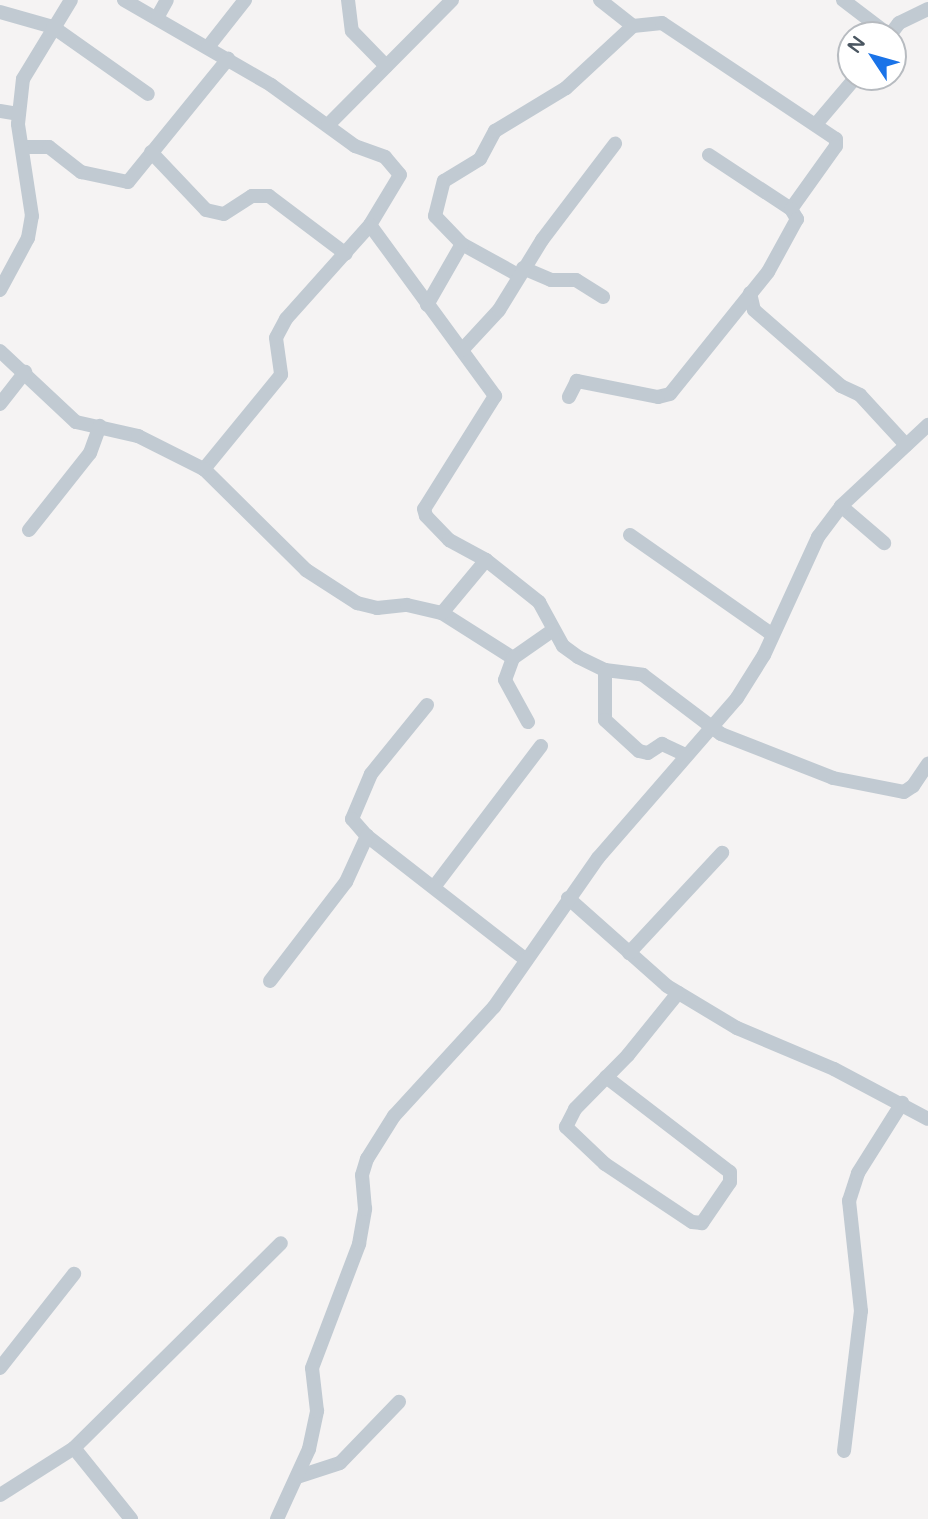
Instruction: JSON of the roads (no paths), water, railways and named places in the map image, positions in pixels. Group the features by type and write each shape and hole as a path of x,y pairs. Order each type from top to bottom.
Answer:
{"street":[{"path":"0,290 31,228 32,202 18,114 23,79 71,0"},
{"path":"124,0 158,16 228,59 355,146 385,157 398,168 398,183 370,225 286,319 276,338 281,375 204,469"},
{"path":"158,16 167,0"},
{"path":"208,47 245,0"},
{"path":"348,0 352,31 386,66"},
{"path":"328,125 452,0"},
{"path":"600,0 633,26"},
{"path":"843,0 871,21"},
{"path":"903,21 928,9"},
{"path":"0,12 53,27 148,94"},
{"path":"604,297 576,280 551,279 521,272 462,244 435,216 444,181 480,159 495,131 566,88 633,26 662,23 817,123 838,143 791,209"},
{"path":"24,147 49,147 81,172 124,183 228,59"},
{"path":"817,123 844,91"},
{"path":"0,111 18,114"},
{"path":"462,350 499,310 521,272 615,144"},
{"path":"150,152 206,210 224,214 253,196 269,195 346,254"},
{"path":"569,397 576,381 658,397 670,394 768,272 798,216 709,155"},
{"path":"370,225 493,391 494,400 424,511 457,546 486,559 539,602 563,646 605,670 643,675 710,727 816,772 904,792 913,786 928,764"},
{"path":"427,304 462,244"},
{"path":"750,293 754,310 841,386 860,395 906,445"},
{"path":"0,351 76,422 138,436 204,469 306,569 357,603 377,608 407,605 442,613 513,658"},
{"path":"0,404 25,372"},
{"path":"29,530 90,453 100,426"},
{"path":"276,1519 300,1476 317,1411 312,1368 337,1310 364,1223 362,1175 367,1159 394,1116 488,1015 568,898 744,688 773,635 808,555 841,506 906,445 926,430"},
{"path":"841,506 884,543"},
{"path":"630,535 773,635"},
{"path":"442,613 486,559"},
{"path":"528,722 505,680 513,658 553,630"},
{"path":"605,670 605,720 639,751 649,753 662,744 686,755"},
{"path":"427,705 396,741 359,796 352,819 367,835 526,960"},
{"path":"434,887 541,746"},
{"path":"270,981 346,882 367,835"},
{"path":"629,953 722,853"},
{"path":"568,898 678,993 737,1028 902,1103 928,1119"},
{"path":"606,1077 730,1171 730,1182 702,1223 692,1222 605,1164 568,1132 567,1123 575,1109 678,993"},
{"path":"844,1451 861,1311 849,1201 858,1173 902,1103"},
{"path":"0,1494 74,1448 281,1243"},
{"path":"0,1368 74,1274"},
{"path":"300,1476 341,1463 399,1402"},
{"path":"74,1448 131,1519"}]}
